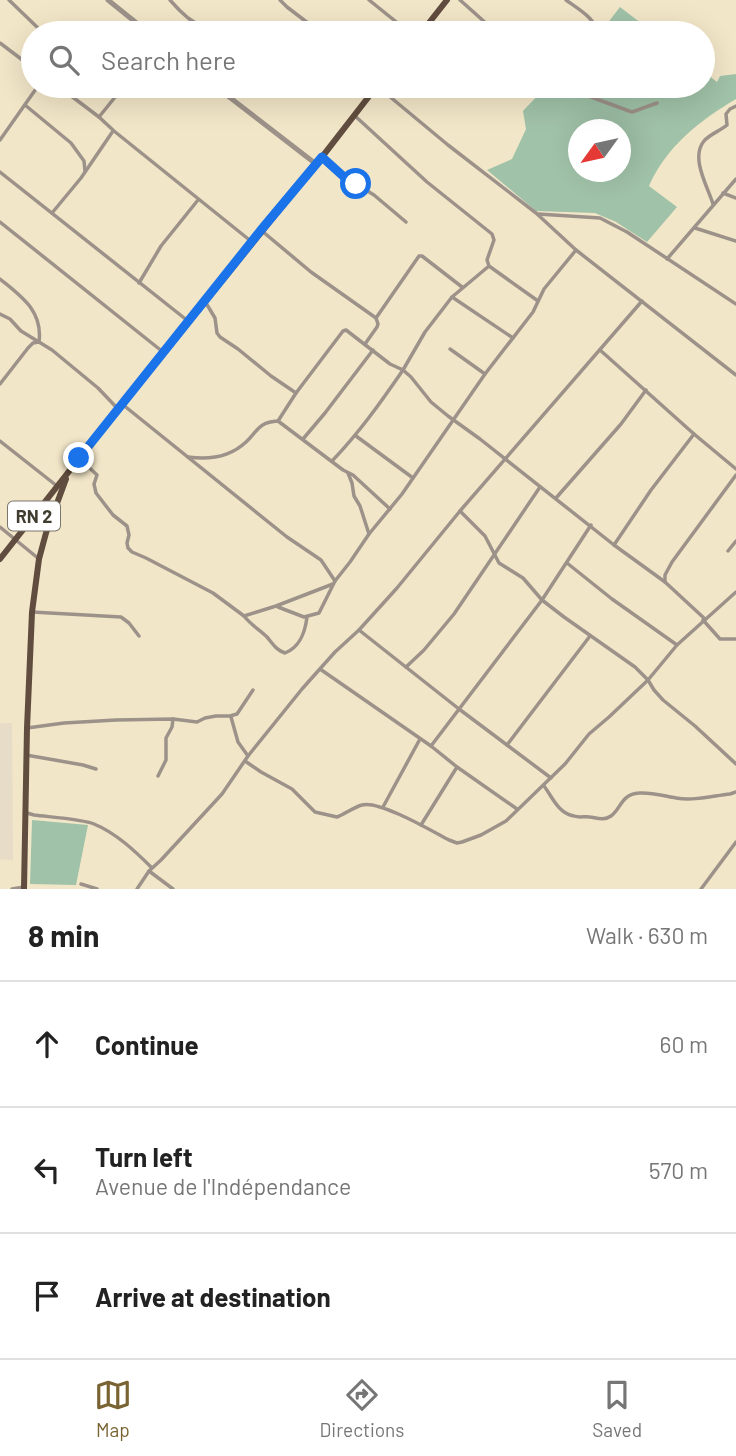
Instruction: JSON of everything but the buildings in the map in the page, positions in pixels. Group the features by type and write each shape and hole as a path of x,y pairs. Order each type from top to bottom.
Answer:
{"main road":[{"path":"430,21 446,0"},
{"name":"RN 2","path":"0,559 367,98"},
{"path":"24,888 32,612 46,533 68,474"}],"street":[{"path":"9,0 31,21"},
{"path":"108,0 134,21"},
{"path":"170,0 193,21"},
{"path":"280,0 305,21"},
{"path":"369,0 395,21"},
{"path":"460,0 484,21"},
{"path":"565,0 593,21"},
{"path":"0,43 21,60"},
{"path":"0,140 29,98"},
{"path":"74,98 252,242"},
{"path":"99,117 114,98"},
{"path":"231,98 316,164"},
{"path":"391,98 536,214 576,250 736,374"},
{"path":"594,98 632,112 657,103"},
{"path":"25,104 71,143 84,162 85,173"},
{"path":"713,204 702,172 700,146 706,138 727,125 726,114 736,106"},
{"path":"354,115 427,181 492,234 494,240 487,260 489,266 538,301"},
{"path":"52,214 114,131"},
{"path":"322,157 343,176 374,195 406,222"},
{"path":"0,172 188,321"},
{"path":"667,259 736,179"},
{"path":"723,193 736,198"},
{"path":"139,283 161,246 198,200"},
{"path":"536,214 600,218 736,304"},
{"path":"0,222 163,352"},
{"path":"695,228 736,241"},
{"path":"261,230 311,272 376,318 377,327 365,344"},
{"path":"276,606 307,617 319,613 334,582 533,312 544,289 576,250"},
{"path":"376,318 419,256 462,287"},
{"path":"332,461 379,406 425,332 452,297 489,266"},
{"path":"0,279 29,303 39,326 39,342"},
{"path":"452,297 513,338"},
{"path":"137,889 150,869 162,860 217,800 248,756 302,689 397,588 642,301"},
{"path":"205,302 215,318 220,337 296,393"},
{"path":"0,314 10,318 21,331 52,350 120,407 287,537 321,560 334,582"},
{"path":"278,421 296,393 346,330 390,365 403,370 431,402 665,582 704,619 720,639 736,639"},
{"path":"0,384 28,348 39,342"},
{"path":"450,349 485,374"},
{"path":"303,439 373,350"},
{"path":"600,350 736,469"},
{"path":"556,498 621,424 646,390"},
{"path":"186,456 215,458 244,443 265,423 278,421 353,475 390,509"},
{"path":"614,545 694,433"},
{"path":"356,436 413,478"},
{"path":"0,441 57,486"},
{"path":"79,458 97,475 94,488 105,505 127,526 128,548 132,552 213,593 244,616 276,649 285,653 295,647 303,637 307,617"},
{"path":"348,473 369,534"},
{"path":"665,582 665,575 672,562 736,475"},
{"path":"407,667 454,614 541,486"},
{"path":"460,511 485,536 499,563 523,578 542,600 635,667 663,700 736,764"},
{"path":"431,746 542,600 591,525"},
{"path":"0,527 40,559"},
{"path":"728,551 736,541"},
{"path":"567,563 677,645"},
{"path":"244,616 334,582"},
{"path":"322,588 329,592"},
{"path":"245,761 292,789 315,812 337,817 360,805 383,807 449,840 462,842 506,821 551,778 589,734 648,680 677,645 736,592"},
{"path":"32,612 121,617 139,636"},
{"path":"359,630 551,778"},
{"path":"507,745 590,636"},
{"path":"320,669 517,809"},
{"path":"27,729 80,721 173,719 197,722 205,718 237,714 253,690"},
{"path":"230,716 239,742 248,756"},
{"path":"158,776 166,760 166,738 173,719"},
{"path":"383,807 420,739"},
{"path":"26,755 96,769"},
{"path":"421,825 457,767"},
{"path":"543,786 562,811 575,817 601,819 609,818 624,799 634,793 692,799 736,792"},
{"path":"25,812 93,823 134,850 150,869 173,889"},
{"path":"701,889 736,842"},
{"path":"80,884 97,889"},
{"path":"12,889 24,888"}],"shaded area":[{"path":"0,723 12,723 13,860 0,859"}],"green space":[{"path":"620,7 638,21 609,21"},
{"path":"736,74 736,99 697,125 675,147 656,172 649,186 677,207 647,242 616,222 595,213 536,211 487,170 512,159 526,129 523,111 535,98 715,98 715,80 717,82 720,76"},
{"path":"32,820 88,825 76,885 30,884"}],"route":[{"path":"79,458 322,157 356,184"}]}
